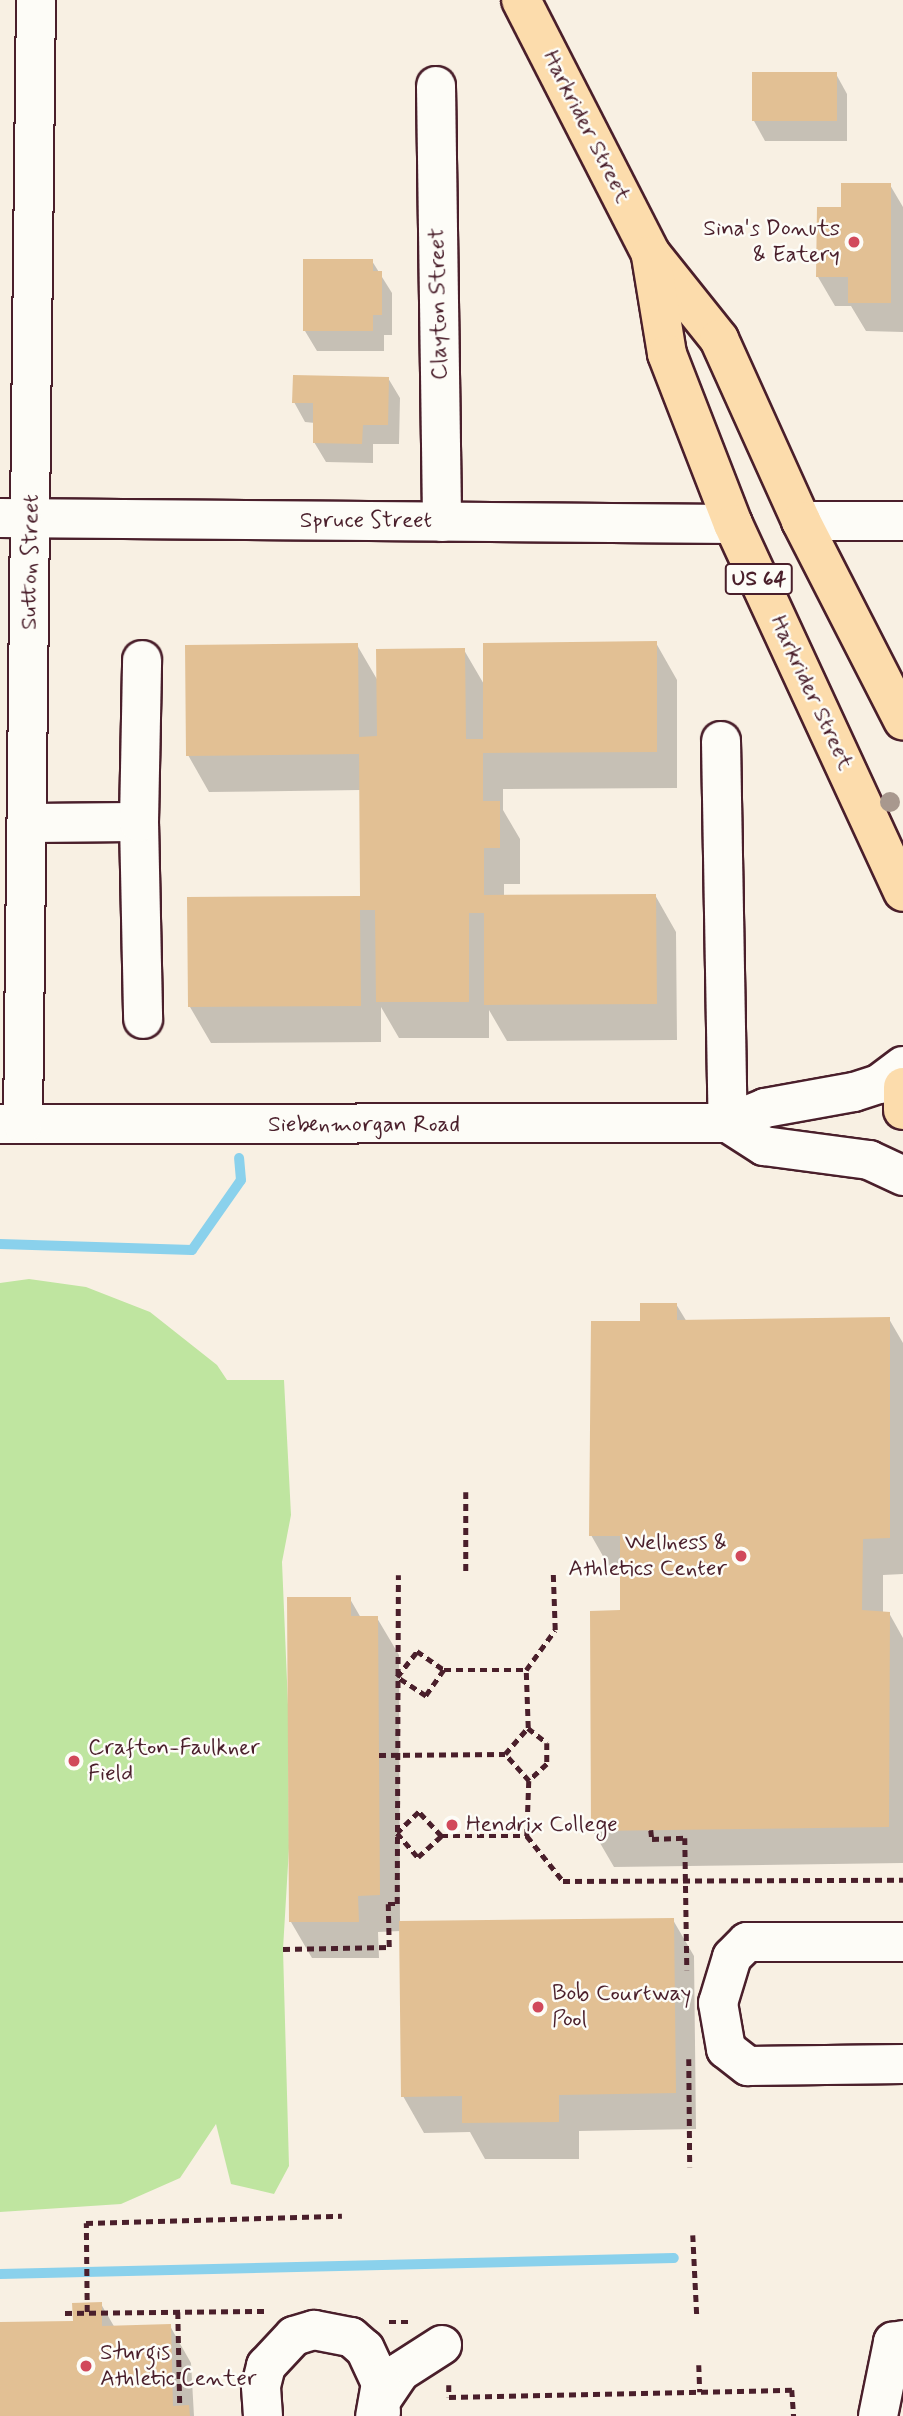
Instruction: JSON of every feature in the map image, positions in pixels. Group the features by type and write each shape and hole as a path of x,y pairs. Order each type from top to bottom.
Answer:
{"main road":[{"name":"Harkrider Street","path":"522,0 651,254 719,340 801,521 903,720"},
{"name":"Harkrider Street","path":"651,254 667,354 733,524 903,892"},
{"path":"903,1087 903,1110"}],"street":[{"name":"Sutton Street","path":"11,1124 27,823 16,518 36,0"},
{"name":"Clayton Street","path":"436,86 442,522"},
{"name":"Spruce Street","path":"16,518 733,524"},
{"path":"801,521 903,521"},
{"path":"142,660 139,822 143,1019"},
{"path":"721,741 728,1123 764,1146 869,1160 903,1176"},
{"path":"27,823 139,822"},
{"name":"Siebenmorgan Road","path":"11,1124 728,1123 765,1108 854,1093 879,1084 903,1066"},
{"path":"903,1942 747,1942 732,1957 718,2003 726,2049 748,2066 903,2064"},
{"path":"264,2406 266,2366 294,2336 314,2330 396,2348 442,2345 400,2372 379,2411"},
{"path":"351,2337 376,2365 379,2411"},
{"path":"882,2416 898,2341"}],"path":[{"path":"466,1492 466,1575"},
{"path":"379,1755 505,1754 528,1728 526,1670 555,1630 553,1573"},
{"path":"283,1949 389,1947 388,1904 397,1904 398,1575"},
{"path":"397,1677 417,1651 444,1670 526,1670"},
{"path":"397,1677 426,1696 444,1670"},
{"path":"528,1728 547,1743 547,1764 529,1781"},
{"path":"505,1754 529,1781 527,1836 563,1881 903,1880"},
{"path":"397,1833 419,1812 441,1836"},
{"path":"397,1833 418,1857 441,1836 527,1836"},
{"path":"87,2312 86,2223 342,2216"},
{"path":"693,2235 698,2318"},
{"path":"65,2313 272,2311"},
{"path":"178,2312 180,2406"},
{"path":"699,2365 700,2392"},
{"path":"449,2375 449,2397 792,2390 794,2416"}],"green space":[{"path":"29,1279 86,1287 150,1312 217,1365 227,1380 284,1380 291,1515 282,1562 288,1705 289,1848 283,1949 289,2166 274,2194 231,2184 216,2124 180,2178 121,2204 0,2212 0,1283"}],"building":[{"path":"752,72 837,72 837,121 752,121"},
{"name":"Sina's Donuts & Eatery","path":"841,183 891,183 891,303 848,303 848,277 816,277 817,207 841,207"},
{"path":"303,259 373,259 373,271 382,271 382,315 373,315 373,331 303,331"},
{"path":"293,375 389,377 388,425 363,425 362,444 313,443 313,403 292,403"},
{"path":"657,641 657,752 483,753 483,801 500,801 500,848 484,848 484,895 656,894 657,1004 484,1005 484,913 469,913 469,1002 376,1002 375,910 360,910 361,1006 188,1007 187,897 360,896 359,754 186,756 185,645 358,643 359,737 377,736 376,649 465,648 466,739 483,739 483,643"},
{"name":"Wellness & Athletics Center","path":"640,1303 677,1303 677,1320 890,1317 890,1538 863,1539 862,1610 890,1612 889,1827 591,1831 590,1611 620,1610 620,1536 589,1536 591,1321 640,1321"},
{"path":"287,1597 351,1597 351,1616 378,1616 380,1895 358,1896 359,1922 289,1922"},
{"name":"Bob Courtway Pool","path":"674,1918 676,2093 559,2095 559,2122 462,2123 462,2096 401,2097 399,1921"},
{"name":"Sturgis Athletic Center","path":"102,2302 102,2326 171,2324 173,2406 189,2405 190,2416 0,2416 0,2322 73,2321 72,2303"}],"waterway":[{"path":"0,1244 192,1250 241,1180 239,1158"},
{"path":"0,2274 674,2258"}],"place":[{"name":"Sina's Donuts & Eatery","path":"854,242"},
{"name":"Wellness & Athletics Center","path":"741,1556"},
{"name":"Crafton-Faulkner Field","path":"74,1761"},
{"name":"Hendrix College","path":"452,1825"},
{"name":"Bob Courtway Pool","path":"538,2007"},
{"name":"Sturgis Athletic Center","path":"86,2366"}]}
